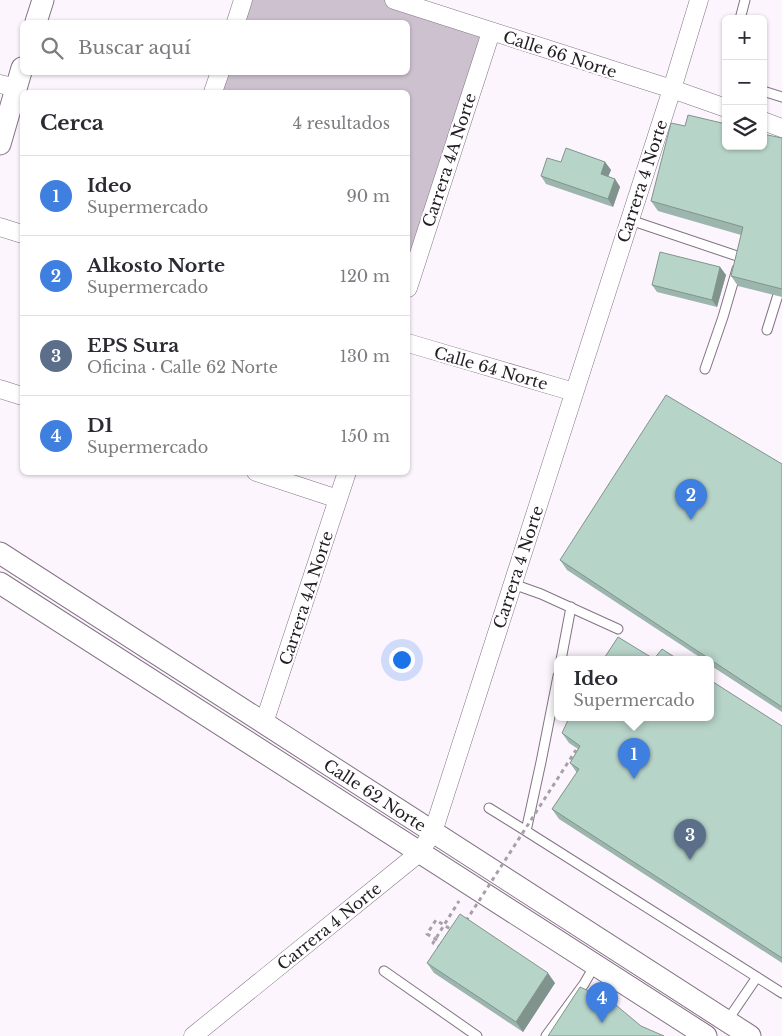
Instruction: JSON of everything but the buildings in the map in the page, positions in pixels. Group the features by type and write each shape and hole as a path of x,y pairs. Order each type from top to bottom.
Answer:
{"street":[{"path":"37,20 43,0"},
{"path":"237,20 243,0"},
{"name":"Calle 66 Norte","path":"394,0 722,107"},
{"name":"Carrera 4 Norte","path":"194,1036 419,853 433,832 699,0"},
{"name":"Carrera 4A Norte","path":"410,282 491,32"},
{"path":"214,90 219,75"},
{"path":"0,144 13,80"},
{"path":"767,122 782,128"},
{"path":"0,227 20,233"},
{"name":"Calle 64 Norte","path":"410,345 574,392"},
{"path":"0,389 20,395"},
{"path":"265,475 338,499"},
{"name":"Carrera 4A Norte","path":"264,723 346,475"},
{"name":"Calle 62 Norte","path":"0,553 750,1036"},
{"name":"Calle 62 Norte","path":"0,584 706,1036"}],"lane":[{"path":"741,15 745,0"},
{"path":"767,92 782,97"},
{"path":"630,220 757,263"},
{"path":"705,369 724,317 740,257"},
{"path":"767,330 782,282"},
{"path":"513,584 541,594 618,629"},
{"path":"562,656 571,607"},
{"path":"526,831 554,696"},
{"path":"489,808 782,992"},
{"path":"546,1036 584,984 595,964"},
{"path":"384,971 477,1036"},
{"path":"727,1021 757,977"}],"path":[{"path":"465,923 576,750"},
{"path":"444,950 433,943 461,898"},
{"path":"449,948 427,934 436,920 456,933"}],"shaded area":[{"path":"243,0 392,0 491,32 410,282 410,90 214,90 219,75 410,75 410,20 237,20"}],"place":[{"name":"Alkosto Norte","path":"691,520"},
{"name":"Ideo","path":"634,779"},
{"name":"EPS Sura","path":"690,860"},
{"name":"D1","path":"602,1023"}]}
